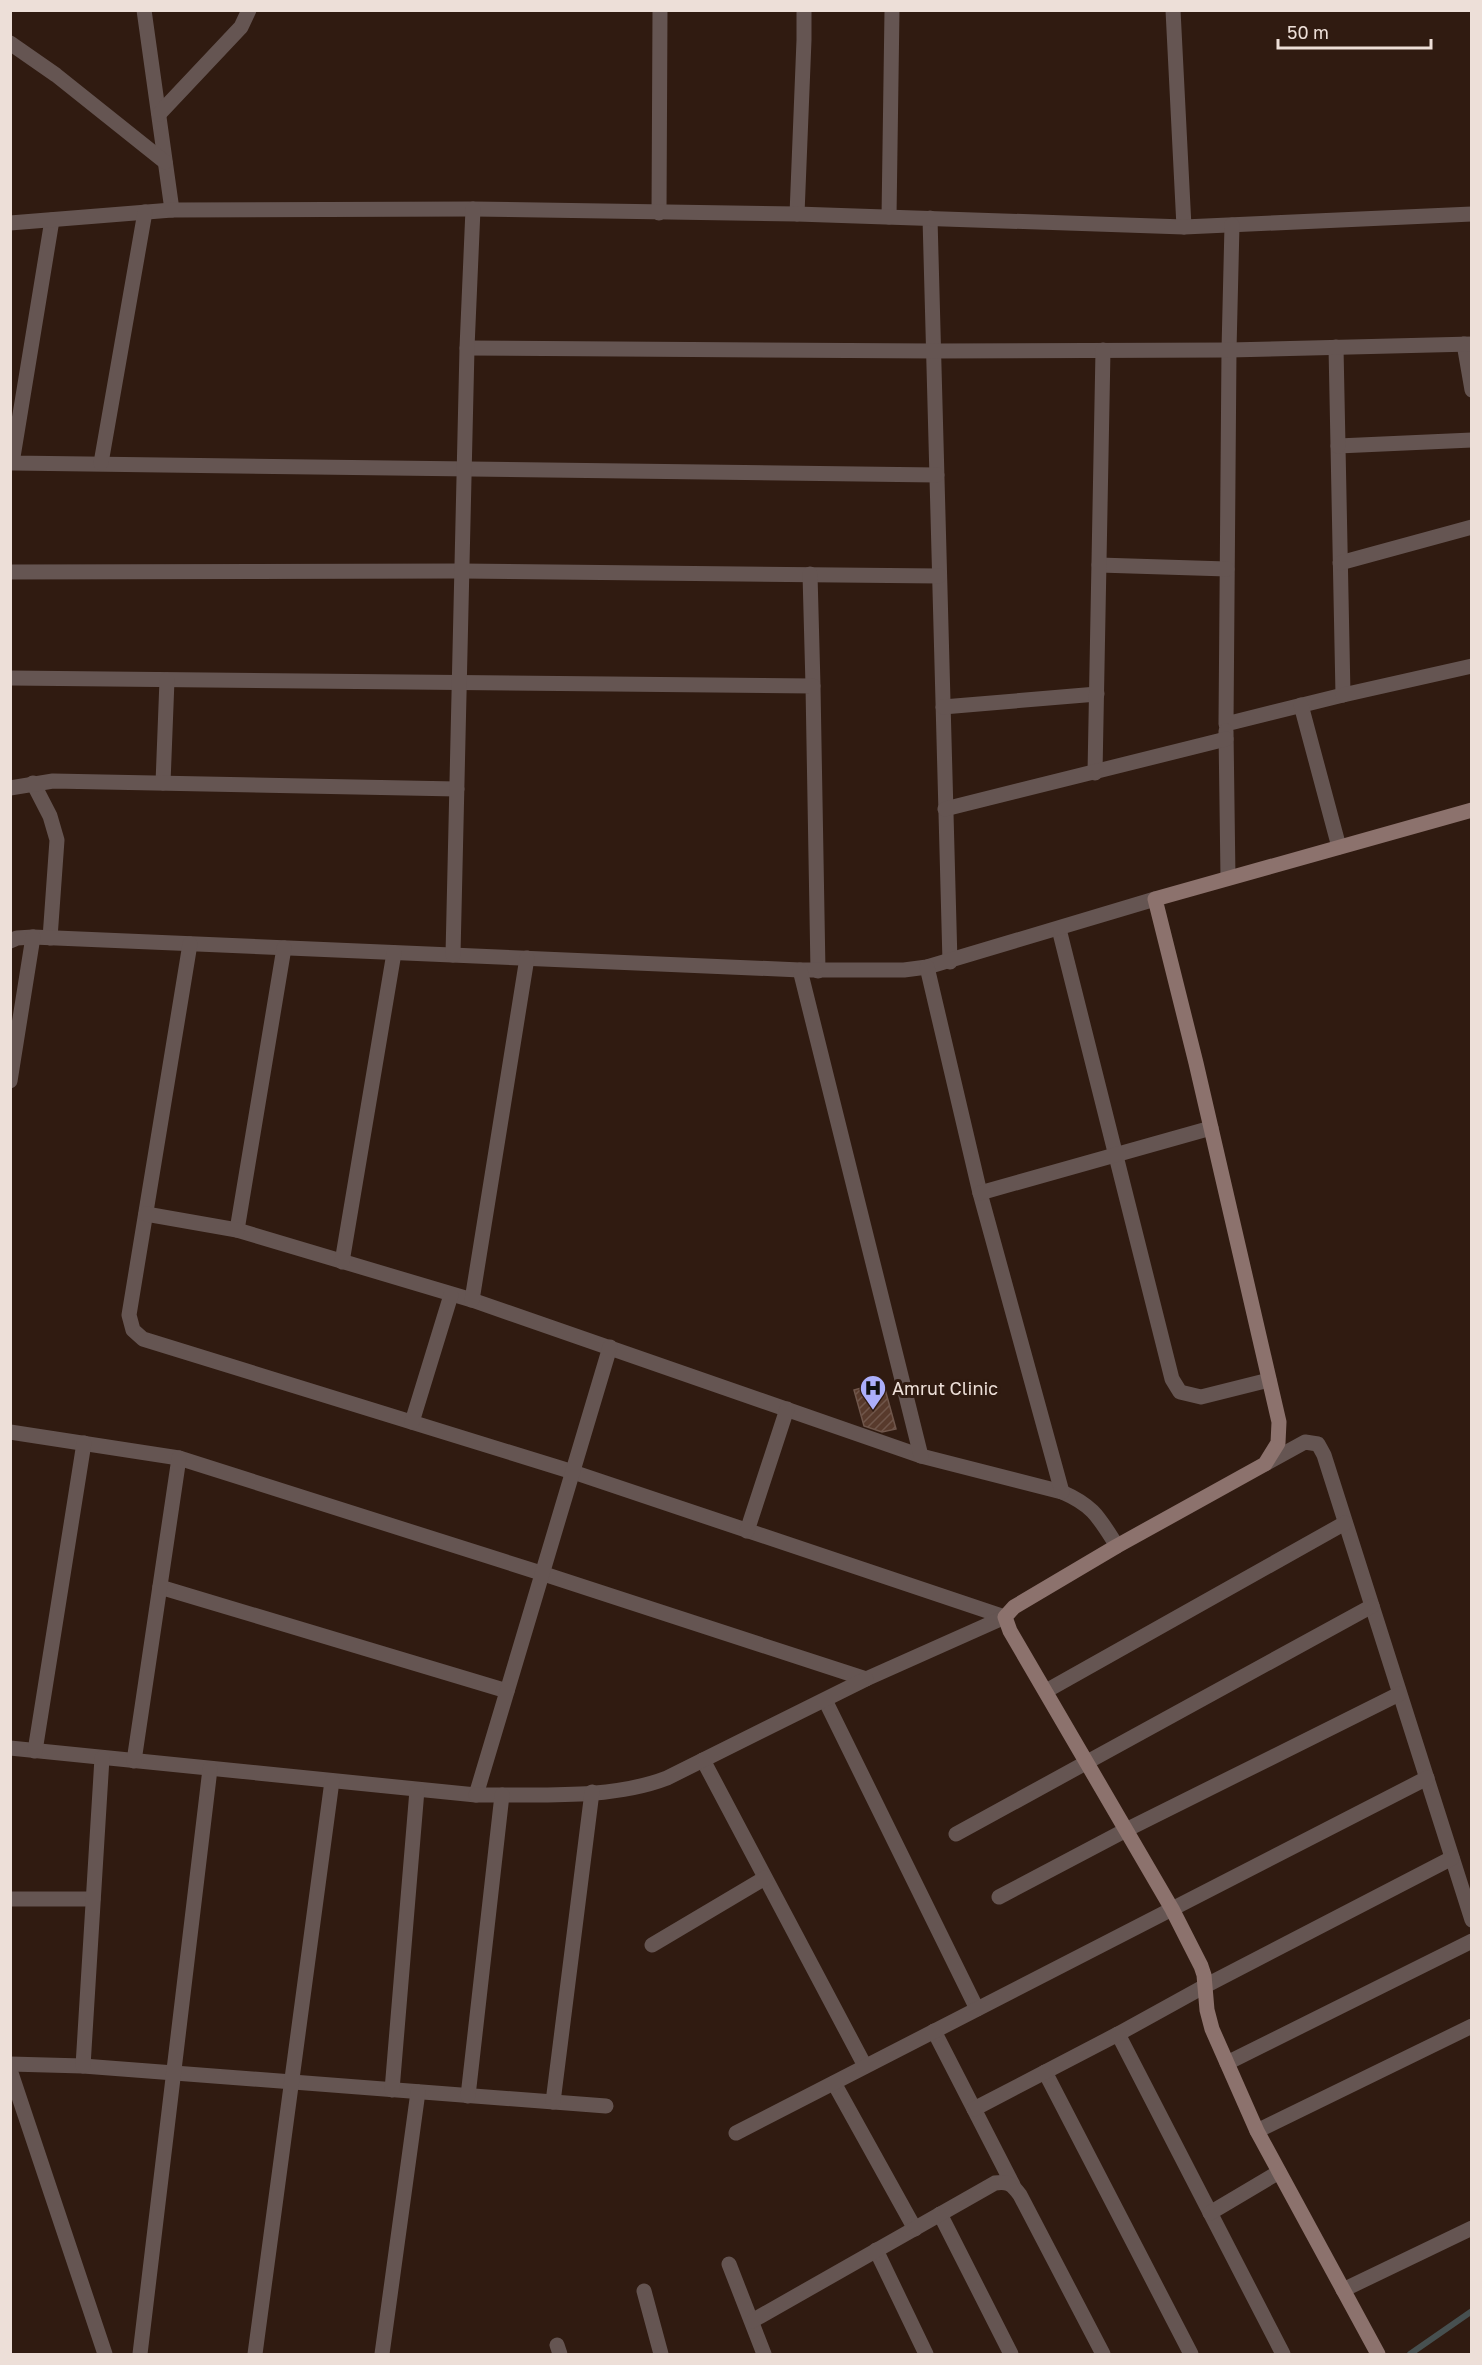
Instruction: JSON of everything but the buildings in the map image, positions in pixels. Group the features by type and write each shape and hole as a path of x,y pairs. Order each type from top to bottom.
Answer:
{"street":[{"path":"144,10 172,210"},
{"path":"159,114 241,27 249,10"},
{"path":"659,213 660,10"},
{"path":"797,214 804,10"},
{"path":"889,217 892,10"},
{"path":"1173,10 1184,227"},
{"path":"10,43 56,75 165,162"},
{"path":"453,955 466,348 473,209"},
{"path":"10,223 172,210 473,209 797,214 1184,227 1472,214"},
{"path":"100,464 145,212"},
{"path":"930,218 950,962"},
{"path":"52,220 11,467 100,464 937,475"},
{"path":"1228,878 1226,731 1232,225"},
{"path":"466,348 1229,350 1468,344 1472,390"},
{"path":"1336,347 1343,695"},
{"path":"1095,773 1103,350"},
{"path":"1338,446 1472,440"},
{"path":"1340,563 1472,527"},
{"path":"1099,565 1227,569"},
{"path":"10,572 461,571 939,576"},
{"path":"810,574 818,971"},
{"path":"945,808 1095,773 1301,705 1472,666"},
{"path":"10,678 813,686"},
{"path":"163,783 167,680"},
{"path":"943,707 1097,694"},
{"path":"1301,705 1339,847"},
{"path":"10,788 53,782 457,789"},
{"path":"33,783 50,816 57,840 50,938"},
{"path":"10,941 33,937 818,971 904,970 950,962 1155,899 1472,810"},
{"path":"1155,899 1279,1422 1278,1443 1265,1464"},
{"path":"1059,929 1172,1379 1180,1392 1201,1397 1269,1380"},
{"path":"10,1081 33,937"},
{"path":"190,944 129,1315 133,1330 143,1339 573,1472 1005,1617"},
{"path":"237,1230 284,948"},
{"path":"342,1263 394,953"},
{"path":"472,1300 527,958"},
{"path":"927,967 980,1193 1062,1492"},
{"path":"800,970 921,1456"},
{"path":"980,1193 1211,1128"},
{"path":"146,1214 237,1230 472,1300 921,1456 1062,1492 1083,1501 1098,1515 1117,1546"},
{"path":"412,1422 451,1294"},
{"path":"476,1795 544,1574 610,1347"},
{"path":"747,1531 787,1409"},
{"path":"10,1432 179,1458 866,1679"},
{"path":"10,1748 476,1795 628,1790 648,1785 703,1760 866,1679 1005,1617 1014,1607 1117,1546 1305,1442 1318,1444 1324,1455 1472,1920"},
{"path":"35,1751 84,1443"},
{"path":"134,1761 179,1458"},
{"path":"1046,1691 1346,1523"},
{"path":"160,1587 507,1691"},
{"path":"956,1834 1372,1606"},
{"path":"1005,1617 1010,1631 1172,1909 1201,1966 1212,2029 1257,2131 1378,2355"},
{"path":"999,1897 1126,1830 1399,1694"},
{"path":"825,1700 977,2009"},
{"path":"83,2066 102,1758"},
{"path":"703,1760 865,2066"},
{"path":"140,2355 210,1768"},
{"path":"736,2133 1427,1778"},
{"path":"255,2355 332,1781"},
{"path":"392,2090 417,1790"},
{"path":"553,2102 592,1792"},
{"path":"468,2096 502,1795"},
{"path":"974,2109 1452,1858"},
{"path":"652,1944 765,1878"},
{"path":"10,1899 93,1899"},
{"path":"1227,2063 1472,1941"},
{"path":"1257,2131 1472,2026"},
{"path":"934,2031 1103,2355"},
{"path":"1118,2034 1283,2355"},
{"path":"10,2064 83,2066 291,2084 606,2106"},
{"path":"10,2070 105,2355"},
{"path":"1045,2072 1191,2355"},
{"path":"834,2082 915,2229"},
{"path":"382,2355 418,2092"},
{"path":"1210,2213 1279,2172"},
{"path":"753,2321 995,2183 1005,2182 1013,2185"},
{"path":"940,2214 1011,2355"},
{"path":"1343,2290 1472,2228"},
{"path":"876,2250 926,2355"},
{"path":"729,2264 765,2355"},
{"path":"644,2291 661,2355"}],"waterway":[{"path":"1410,2354 1472,2311"}],"place":[{"name":"Amrut Clinic","path":"873,1411"}]}
